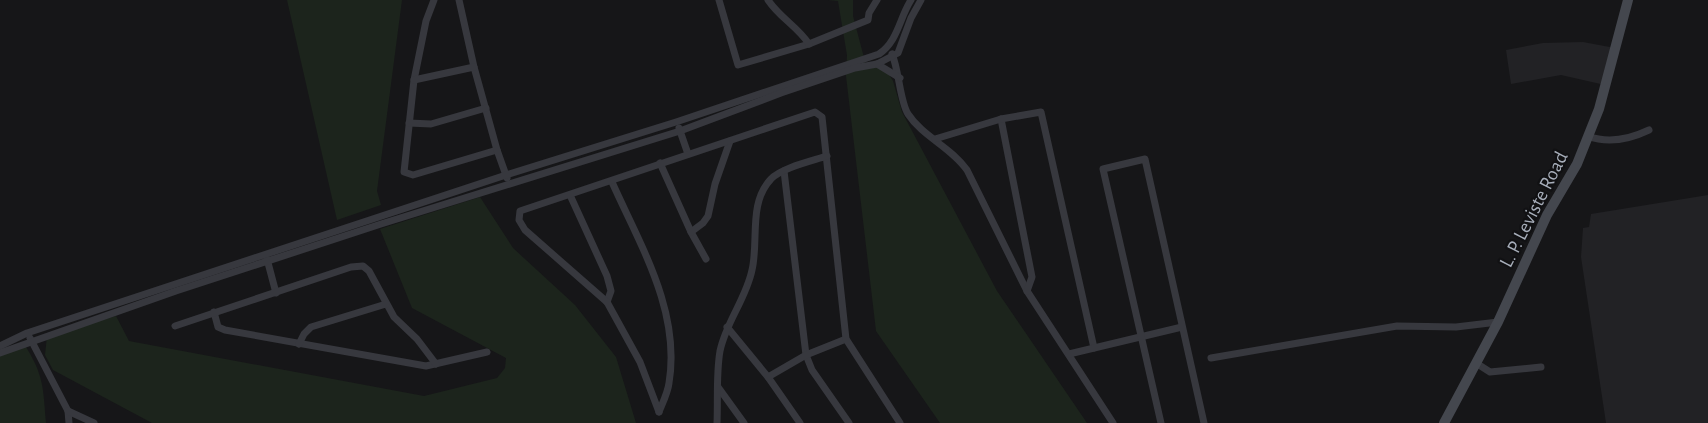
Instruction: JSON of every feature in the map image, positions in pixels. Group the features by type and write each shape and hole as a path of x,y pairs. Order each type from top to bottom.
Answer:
{"main road":[{"name":"L. P. Leviste Road","path":"1444,423 1498,322 1547,215 1577,164 1599,109 1628,0"}],"street":[{"path":"434,0 426,21 414,80 404,172 408,175 497,150"},
{"path":"459,0 474,67 497,150 510,184"},
{"path":"719,0 738,65 809,44 868,20 869,13 877,0"},
{"path":"768,0 775,11 787,23 800,31 809,44"},
{"path":"0,353 266,258 506,176 676,122 879,54 889,47 911,0"},
{"path":"0,346 27,333 680,131 781,93 855,68 877,64 893,56 902,46 911,18 921,0"},
{"path":"889,47 900,78 907,113 958,157 967,170 1027,291 1113,423"},
{"path":"877,64 900,78"},
{"path":"414,80 474,67"},
{"path":"409,123 431,124 486,108"},
{"path":"612,182 662,293 671,356 669,384 659,412 640,362 607,302 525,230 519,220 520,211 612,182 688,154 815,112 822,117 846,339 900,423"},
{"path":"935,139 1001,119 1041,112 1094,348"},
{"path":"1001,119 1032,277 1027,291"},
{"path":"676,122 688,154"},
{"path":"1588,136 1604,141 1629,137 1649,130"},
{"path":"691,232 703,223 708,216 715,184 730,141"},
{"path":"717,423 720,351 727,328 746,292 753,269 756,218 761,196 771,178 784,171 827,156"},
{"path":"1161,423 1103,169 1145,159 1204,423"},
{"path":"660,164 691,232 706,258"},
{"path":"784,171 806,355 812,370 848,423"},
{"path":"570,195 607,276 610,291 607,302"},
{"path":"266,258 276,293"},
{"path":"175,326 351,267 363,266 369,272 394,317 417,339 436,364"},
{"path":"299,344 304,334 311,327 386,304"},
{"path":"214,312 218,327 299,344 426,366 487,352"},
{"path":"1211,358 1397,326 1456,327 1498,322"},
{"path":"1069,354 1141,339 1182,327"},
{"path":"727,328 768,377 800,423"},
{"path":"27,333 68,410 69,423"},
{"path":"768,377 806,355 846,339"},
{"path":"1476,363 1490,372 1541,366"},
{"path":"718,387 744,423"},
{"path":"68,410 94,423"}],"shaded area":[{"path":"287,0 402,0 377,191 381,205 337,220"},
{"path":"828,0 853,0 853,16 867,69 876,67 886,70 893,81 902,112 997,291 1087,423 940,423 876,331 846,76 847,55 838,1"},
{"path":"1583,42 1615,48 1605,85 1561,75 1511,84 1506,50 1543,43"},
{"path":"1708,195 1708,423 1606,423 1581,257 1583,228 1589,227 1591,214"},
{"path":"480,197 513,248 575,305 616,357 636,423 152,423 53,370 45,355 47,336 116,316 129,341 424,396 497,378 505,368 506,358 412,308 380,229"},
{"path":"24,344 39,373 46,423 0,423 0,353"}]}
